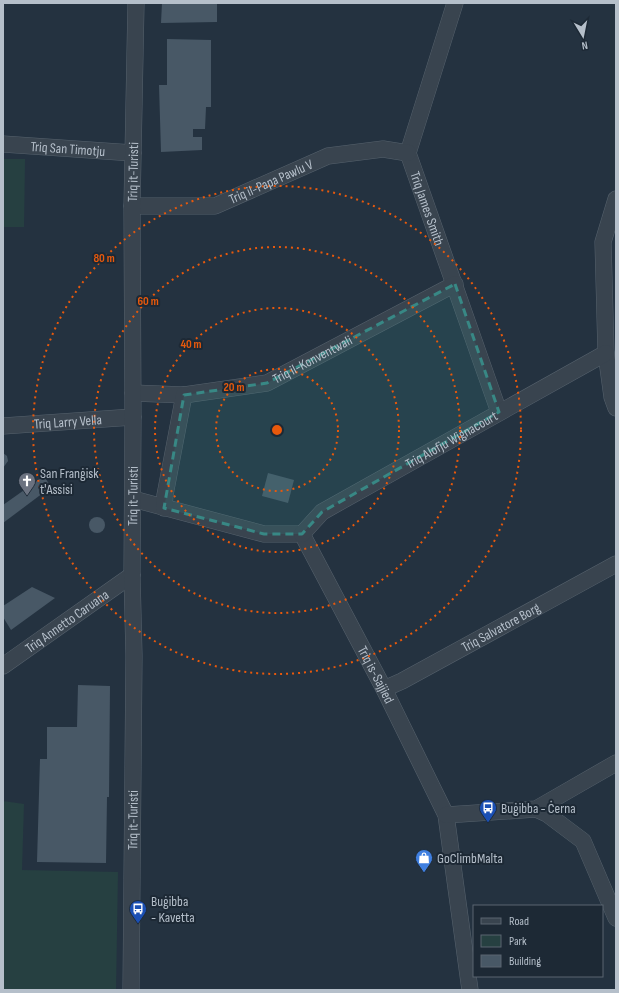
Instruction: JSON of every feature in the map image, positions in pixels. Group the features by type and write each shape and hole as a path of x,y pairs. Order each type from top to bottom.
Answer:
{"street":[{"name":"Triq it-Turisti","path":"131,990 134,656 132,575 132,206 136,3"},
{"name":"Triq James Smith","path":"455,3 408,153 456,284 499,412"},
{"name":"Triq San Timotju","path":"3,144 133,153"},
{"name":"Triq il-Papa Pawlu V","path":"132,206 215,206 328,156 383,149 408,153"},
{"path":"616,199 603,242 606,353 612,397 616,408"},
{"name":"Triq il-Konventwali","path":"133,393 184,395 267,383 456,284"},
{"name":"Triq Alofju Wignacourt","path":"302,534 322,512 606,353"},
{"path":"164,508 165,495 184,395"},
{"name":"Triq Larry Vella","path":"3,426 133,417"},
{"path":"133,499 264,534 302,534"},
{"name":"Triq is-Sajjied","path":"302,534 384,689 446,815 470,990"},
{"name":"Triq Salvatore Borg","path":"384,689 402,681 616,564"},
{"name":"Triq Annetto Caruana","path":"3,666 132,575"},
{"path":"446,815 536,809 616,763"},
{"path":"536,809 547,814 583,841 616,918"}],"highlighted area":[{"path":"455,284 499,412 322,512 302,534 264,534 164,508 184,395 267,383"}],"green space":[{"path":"3,159 25,159 24,227 3,227"},
{"path":"3,801 24,804 22,870 118,872 116,990 3,990"}],"building":[{"path":"162,3 217,3 217,22 161,23"},
{"path":"167,39 211,40 211,107 206,107 205,129 193,129 193,137 202,137 202,150 161,152 159,85 167,85"},
{"path":"3,453 7,456 8,461 3,468"},
{"path":"268,473 294,480 288,503 262,496"},
{"name":"San Franġisk t'Assisi","path":"44,476 51,487 3,523 3,505"},
{"path":"97,517 103,519 105,525 103,531 97,533 91,531 89,525 91,519"},
{"path":"32,587 55,598 11,630 3,617 3,606"},
{"path":"78,685 110,686 109,797 107,797 106,863 37,862 40,759 47,759 47,727 77,727"}],"place":[{"name":"San Franġisk t'Assisi","path":"27,496"},
{"name":"Buġibba - Ċerna","path":"488,823"},
{"name":"GoClimbMalta","path":"424,873"},
{"name":"Buġibba - Kavetta","path":"138,924"}]}
